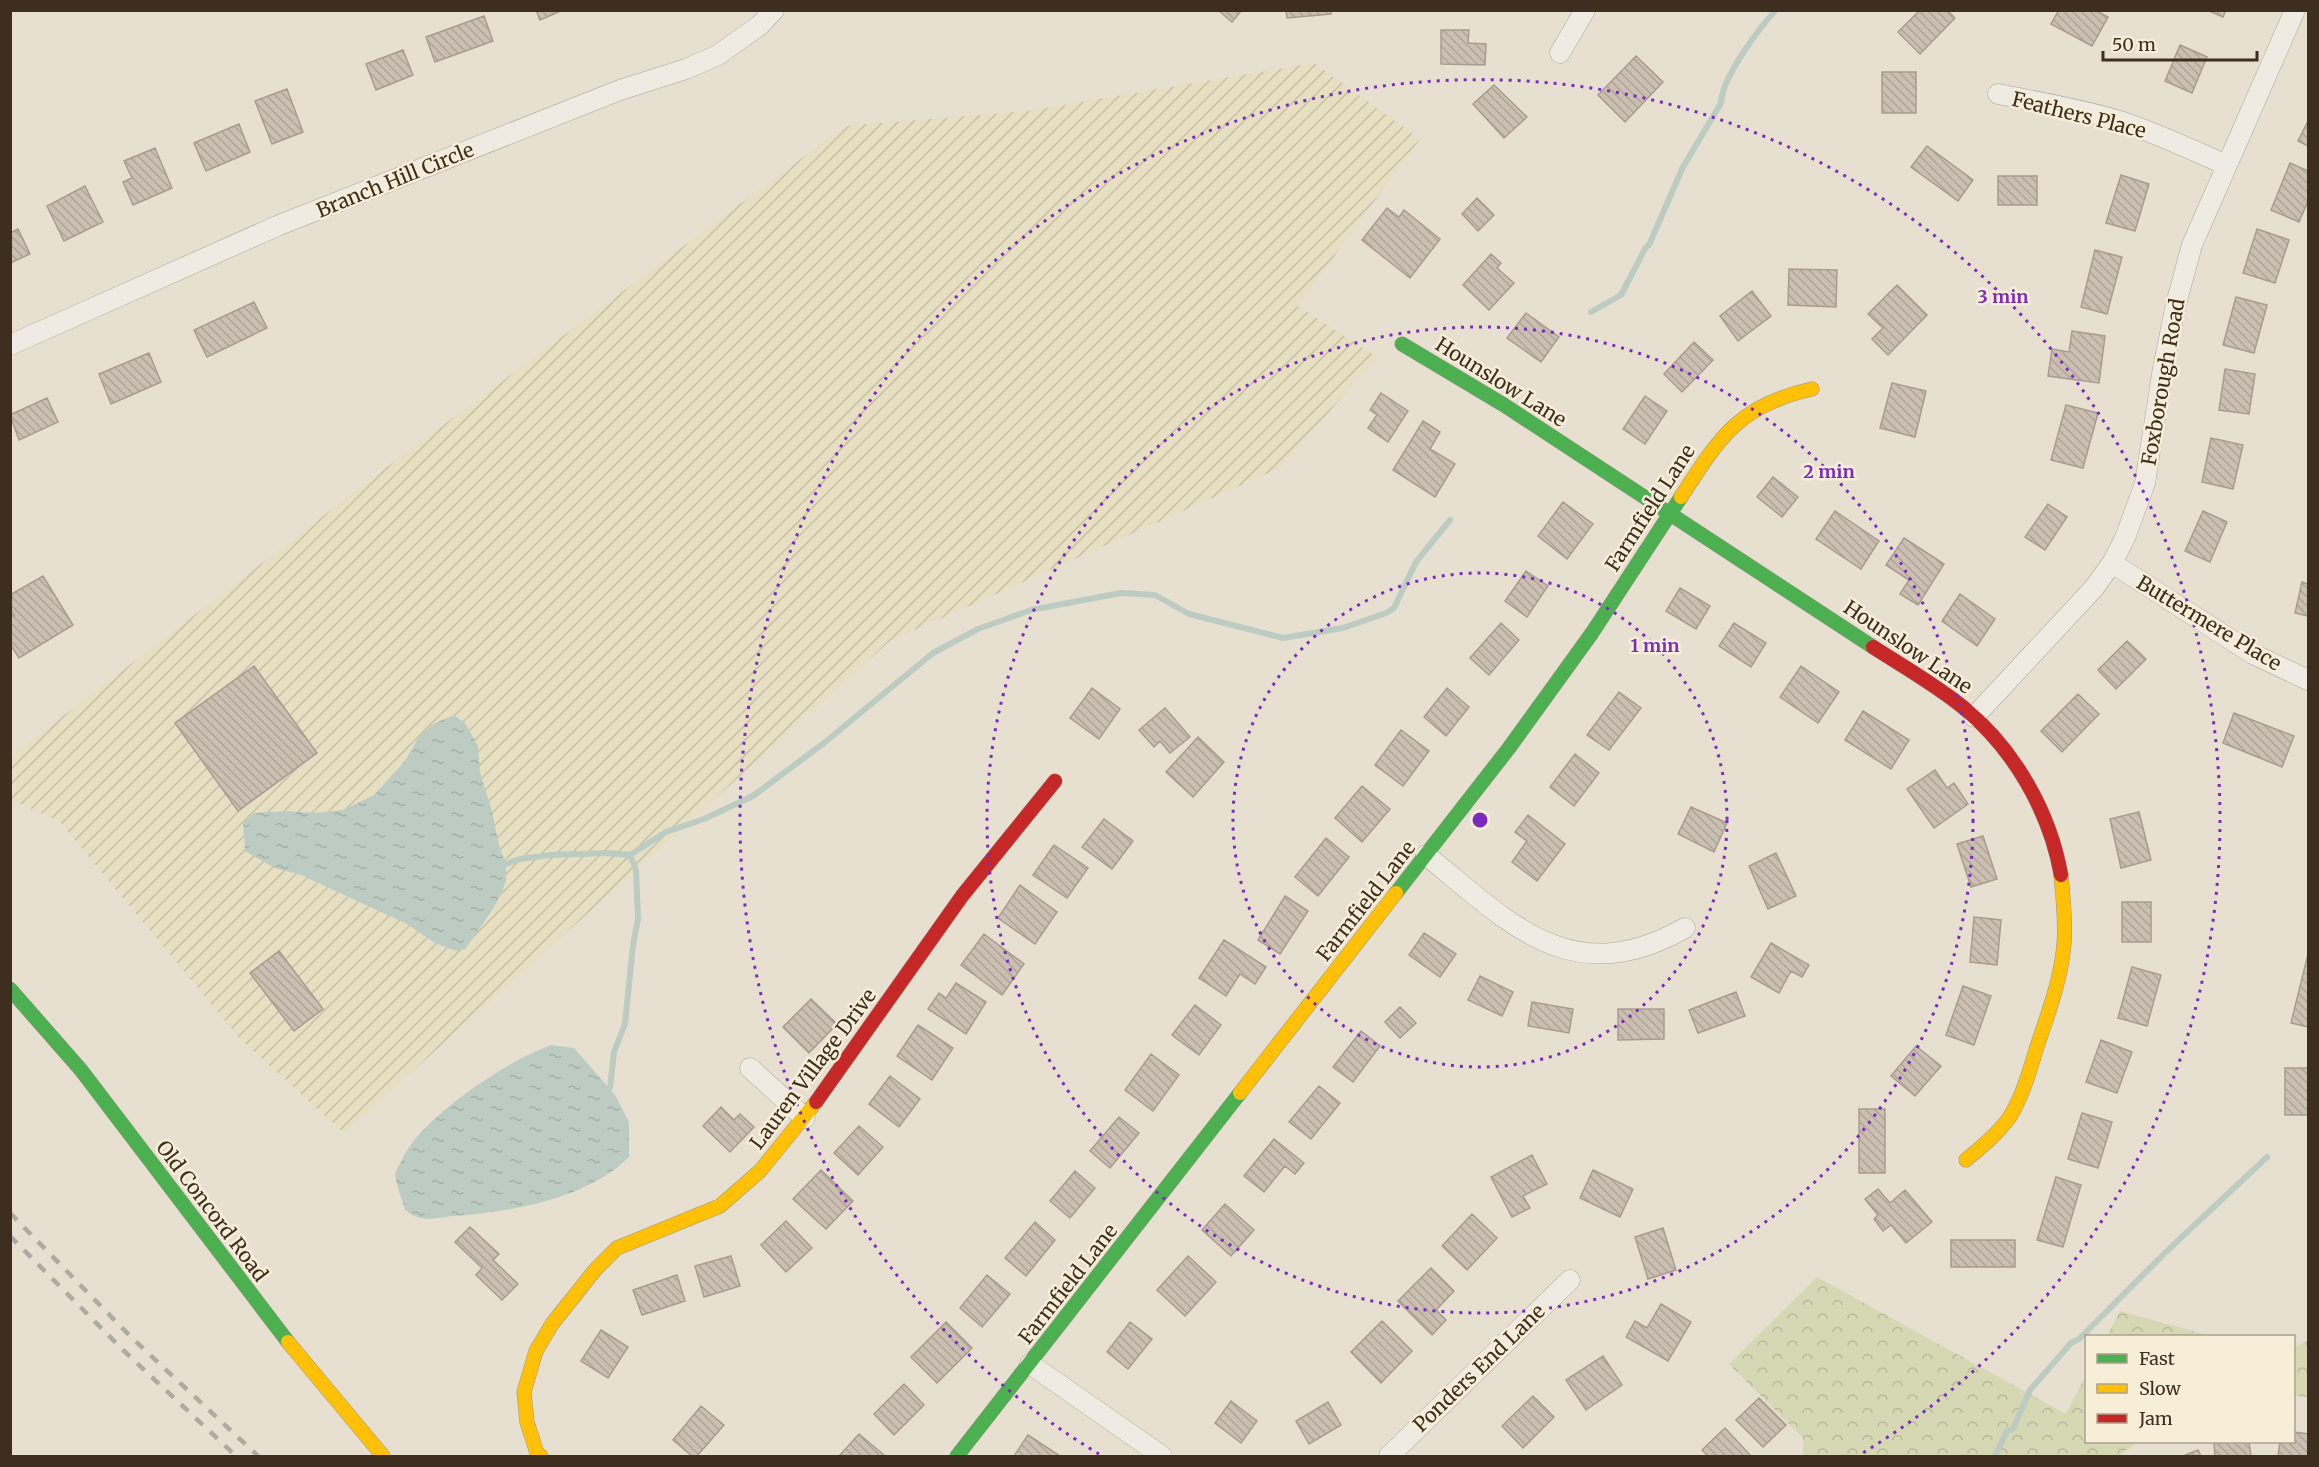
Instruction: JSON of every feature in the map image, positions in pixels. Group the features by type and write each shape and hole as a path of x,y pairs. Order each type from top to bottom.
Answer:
{"street":[{"name":"Branch Hill Circle","path":"10,345 277,226 620,90 718,56 760,25 774,10"},
{"path":"1560,54 1586,10"},
{"name":"Foxborough Road","path":"1974,717 2094,588 2112,563 2125,538 2145,483 2163,368 2189,255 2204,213 2295,10"},
{"name":"Feathers Place","path":"1998,94 2059,105 2147,130 2226,165"},
{"name":"Hounslow Lane","path":"1402,344 1504,405 1926,681 1974,717 2003,748 2044,814 2056,847 2062,882 2064,917 2062,958 2058,981 2040,1039 2013,1110 2004,1124 1966,1160"},
{"name":"Farmfield Lane","path":"957,1456 1426,855 1558,682 1697,470 1727,432 1767,402 1812,389"},
{"name":"Buttermere Place","path":"2112,563 2253,654 2308,680"},
{"name":"Lauren Village Drive","path":"541,1456 537,1453 527,1422 524,1392 536,1351 552,1324 595,1270 617,1248 720,1206 760,1171 805,1118 962,896 1055,781"},
{"path":"1426,855 1513,925 1541,940 1571,951 1624,952 1667,938 1685,928"},
{"name":"Old Concord Road","path":"13,996 81,1070 296,1353 383,1456"},
{"path":"750,1068 805,1118"},
{"name":"Ponders End Lane","path":"1389,1456 1570,1280"},
{"path":"1030,1364 1162,1456"}],"shaded area":[{"path":"1314,63 1420,139 1298,306 1377,357 1280,468 890,641 344,1133 241,1040 59,821 11,800 11,756 383,470 845,126 1028,111"}],"green space":[{"path":"1817,1277 2066,1414 2085,1377 2085,1443 2136,1443 2119,1456 1803,1456 1803,1438 1729,1364"},
{"path":"2120,1311 2207,1335 2108,1335"},
{"path":"2308,1340 2308,1397 2295,1396 2295,1347"}],"water":[{"path":"454,715 465,723 478,746 480,772 506,864 506,881 502,892 465,949 456,951 435,943 407,924 301,875 275,868 245,851 243,823 254,813 288,811 316,813 343,810 374,795 405,761 420,735 435,723"},
{"path":"551,1045 574,1048 615,1095 629,1122 629,1157 592,1183 547,1201 523,1207 430,1219 421,1218 405,1210 395,1174 411,1145 426,1127 489,1077"}],"building":[{"path":"536,10 563,10 540,20"},
{"path":"1218,10 1242,10 1232,22"},
{"path":"1286,10 1331,10 1331,14 1287,18"},
{"path":"1920,10 1947,10 1955,18 1920,54 1898,32"},
{"path":"2059,10 2095,10 2108,17 2092,46 2051,24"},
{"path":"2207,10 2226,10 2223,17"},
{"path":"484,16 493,41 435,62 426,37"},
{"path":"1441,30 1469,30 1468,43 1486,44 1485,65 1441,64"},
{"path":"2180,45 2207,57 2192,93 2165,81"},
{"path":"403,50 413,75 376,90 366,64"},
{"path":"1636,56 1663,82 1625,122 1598,95"},
{"path":"1882,72 1916,72 1916,113 1882,113"},
{"path":"1494,85 1527,117 1504,138 1473,104"},
{"path":"287,89 303,132 272,144 255,101"},
{"path":"2308,121 2308,146 2298,141"},
{"path":"239,124 250,152 206,171 194,143"},
{"path":"1927,146 1973,180 1958,201 1911,167"},
{"path":"155,148 172,188 133,205 123,182 132,178 124,161"},
{"path":"2290,163 2308,171 2308,201 2299,222 2271,210"},
{"path":"2121,175 2149,184 2135,231 2106,223"},
{"path":"1998,176 2037,176 2037,205 1998,205"},
{"path":"85,186 103,222 64,241 47,206"},
{"path":"1477,198 1494,215 1478,231 1462,214"},
{"path":"1387,208 1399,217 1404,210 1440,239 1410,278 1362,240"},
{"path":"18,229 30,254 10,263 10,233"},
{"path":"2257,229 2289,240 2275,283 2243,273"},
{"path":"2095,250 2122,257 2107,314 2081,307"},
{"path":"1491,254 1501,263 1497,268 1514,283 1489,310 1463,285"},
{"path":"1789,269 1837,270 1836,307 1788,305"},
{"path":"1897,285 1927,315 1888,355 1872,339 1883,328 1868,314"},
{"path":"1752,291 1771,316 1738,341 1720,316"},
{"path":"2236,297 2267,305 2254,353 2223,345"},
{"path":"254,302 267,328 207,357 194,330"},
{"path":"1526,313 1559,337 1541,362 1507,338"},
{"path":"2072,331 2105,336 2099,383 2048,376 2052,349 2069,352"},
{"path":"1694,342 1713,360 1682,392 1664,374"},
{"path":"149,353 161,382 111,404 99,374"},
{"path":"2225,369 2255,374 2249,414 2219,410"},
{"path":"1892,383 1926,391 1915,437 1880,428"},
{"path":"1381,393 1408,411 1388,442 1368,428 1377,415 1370,410"},
{"path":"1645,396 1667,411 1645,444 1623,429"},
{"path":"47,398 58,422 19,440 10,415"},
{"path":"2066,405 2098,413 2083,468 2051,460"},
{"path":"1423,421 1440,432 1430,449 1455,464 1435,497 1393,470"},
{"path":"2211,438 2243,445 2233,489 2202,482"},
{"path":"1773,477 1798,497 1782,517 1757,497"},
{"path":"1563,502 1593,524 1567,559 1538,536"},
{"path":"2048,504 2067,517 2045,550 2025,537"},
{"path":"1835,511 1879,541 1861,569 1816,539"},
{"path":"2203,511 2227,522 2210,562 2185,551"},
{"path":"1904,538 1944,564 1918,605 1900,594 1909,580 1886,565"},
{"path":"1526,571 1548,586 1527,617 1505,601"},
{"path":"43,576 73,625 19,658 10,644 10,617 14,615 10,610 10,595"},
{"path":"2302,582 2308,584 2308,616 2295,613"},
{"path":"1680,588 1710,606 1696,629 1666,611"},
{"path":"1960,594 1995,619 1977,646 1942,621"},
{"path":"1501,623 1519,640 1489,675 1470,658"},
{"path":"1734,623 1766,643 1751,667 1719,646"},
{"path":"2127,641 2146,659 2116,689 2098,670"},
{"path":"254,666 317,753 238,811 175,723"},
{"path":"1801,666 1839,692 1818,723 1780,697"},
{"path":"1092,688 1120,709 1099,739 1070,718"},
{"path":"1447,688 1469,707 1446,736 1424,717"},
{"path":"1619,692 1641,708 1609,750 1587,735"},
{"path":"2078,694 2099,714 2062,752 2041,731"},
{"path":"1165,708 1190,737 1170,753 1160,741 1154,747 1139,730"},
{"path":"1863,711 1909,740 1891,769 1845,740"},
{"path":"2234,713 2294,736 2282,767 2223,743"},
{"path":"1401,730 1429,751 1403,786 1375,765"},
{"path":"1198,737 1224,762 1193,797 1166,772"},
{"path":"1575,754 1599,773 1574,806 1550,787"},
{"path":"1935,770 1947,788 1954,783 1968,804 1934,828 1907,789"},
{"path":"1362,786 1390,809 1362,842 1335,818"},
{"path":"1691,807 1727,823 1714,852 1678,834"},
{"path":"2139,812 2151,860 2121,868 2110,819"},
{"path":"1528,815 1565,844 1537,881 1512,862 1527,841 1515,832"},
{"path":"1104,819 1133,841 1112,869 1082,847"},
{"path":"1983,836 1997,879 1971,887 1957,844"},
{"path":"1326,838 1349,857 1318,896 1295,877"},
{"path":"1054,845 1088,868 1067,898 1033,875"},
{"path":"1776,853 1796,896 1768,909 1749,866"},
{"path":"1020,885 1057,912 1035,944 998,918"},
{"path":"1285,896 1308,911 1280,954 1258,940"},
{"path":"2122,902 2151,902 2151,942 2122,942"},
{"path":"1974,917 2001,920 1997,965 1970,962"},
{"path":"1424,933 1456,954 1440,977 1409,955"},
{"path":"984,934 1024,964 1002,995 961,965"},
{"path":"1224,940 1266,967 1255,984 1240,974 1226,996 1199,978"},
{"path":"1771,943 1809,965 1802,977 1791,971 1779,993 1751,977"},
{"path":"279,951 323,1009 294,1031 250,973"},
{"path":"2308,954 2308,1027 2291,1023"},
{"path":"2132,967 2161,975 2147,1026 2118,1018"},
{"path":"1480,976 1513,992 1502,1016 1468,1000"},
{"path":"956,983 986,1002 966,1034 928,1009 939,993 946,998"},
{"path":"1963,986 1991,996 1974,1045 1946,1035"},
{"path":"1736,992 1745,1016 1698,1033 1689,1010"},
{"path":"811,999 837,1024 809,1053 783,1027"},
{"path":"1532,1002 1573,1009 1569,1033 1528,1026"},
{"path":"1195,1005 1221,1025 1199,1055 1172,1035"},
{"path":"1400,1007 1416,1023 1400,1038 1385,1022"},
{"path":"1618,1009 1664,1009 1664,1039 1618,1040"},
{"path":"918,1025 953,1048 932,1080 897,1056"},
{"path":"1361,1031 1380,1046 1353,1082 1333,1067"},
{"path":"2101,1040 2132,1052 2117,1093 2086,1082"},
{"path":"1916,1046 1941,1066 1915,1096 1891,1076"},
{"path":"1151,1054 1179,1075 1153,1111 1125,1090"},
{"path":"2285,1068 2308,1068 2308,1115 2285,1115"},
{"path":"890,1076 920,1099 899,1127 869,1104"},
{"path":"1319,1086 1340,1103 1311,1139 1289,1122"},
{"path":"721,1107 734,1120 740,1114 754,1127 730,1152 703,1126"},
{"path":"1859,1109 1885,1109 1885,1173 1859,1173"},
{"path":"2082,1113 2112,1122 2098,1168 2068,1159"},
{"path":"1119,1117 1139,1133 1110,1168 1090,1151"},
{"path":"859,1126 883,1147 858,1175 834,1153"},
{"path":"1274,1139 1304,1163 1295,1174 1285,1166 1264,1192 1244,1176"},
{"path":"1532,1155 1547,1184 1523,1196 1530,1208 1512,1217 1491,1177"},
{"path":"821,1170 853,1201 826,1229 793,1199"},
{"path":"1593,1170 1633,1189 1620,1217 1580,1198"},
{"path":"1075,1171 1095,1188 1070,1218 1050,1201"},
{"path":"2056,1177 2081,1185 2063,1247 2037,1240"},
{"path":"1878,1189 1890,1203 1905,1190 1932,1222 1906,1243 1891,1225 1883,1231 1874,1219 1878,1215 1865,1199"},
{"path":"1225,1204 1254,1230 1231,1256 1202,1230"},
{"path":"1472,1214 1497,1238 1467,1270 1442,1246"},
{"path":"786,1221 812,1248 786,1272 761,1245"},
{"path":"1035,1222 1055,1240 1026,1276 1005,1258"},
{"path":"470,1227 499,1254 493,1260 518,1284 502,1300 476,1275 482,1268 455,1242"},
{"path":"1663,1228 1676,1270 1648,1279 1635,1237"},
{"path":"1951,1240 2015,1240 2015,1267 1951,1267"},
{"path":"731,1256 740,1286 704,1297 695,1266"},
{"path":"1188,1256 1216,1282 1185,1316 1157,1290"},
{"path":"1431,1268 1454,1291 1436,1310 1446,1320 1432,1335 1398,1301"},
{"path":"677,1275 685,1301 642,1315 633,1290"},
{"path":"987,1275 1010,1294 982,1327 960,1308"},
{"path":"1661,1304 1691,1322 1668,1361 1626,1337 1635,1321 1647,1328"},
{"path":"1382,1321 1412,1351 1381,1383 1351,1352"},
{"path":"946,1322 972,1348 937,1383 911,1357"},
{"path":"1130,1322 1152,1339 1128,1369 1107,1352"},
{"path":"601,1330 628,1347 608,1378 581,1361"},
{"path":"1603,1356 1622,1385 1586,1410 1566,1380"},
{"path":"904,1384 924,1405 894,1435 874,1414"},
{"path":"1533,1396 1554,1417 1523,1448 1502,1426"},
{"path":"1759,1398 1786,1425 1763,1447 1736,1420"},
{"path":"1231,1401 1257,1421 1241,1443 1215,1423"},
{"path":"1328,1402 1341,1425 1309,1444 1296,1421"},
{"path":"701,1406 724,1425 697,1456 692,1456 673,1440"},
{"path":"1725,1428 1751,1456 1708,1456 1702,1450"},
{"path":"2295,1432 2308,1434 2308,1456 2278,1456 2280,1443 2295,1443"},
{"path":"859,1434 885,1456 839,1456"},
{"path":"1028,1435 1060,1456 1014,1456"},
{"path":"2249,1443 2251,1456 2215,1456 2214,1444"},
{"path":"2198,1450 2201,1456 2183,1456"}],"waterway":[{"path":"1591,312 1621,295 1649,245 1683,167 1721,103 1727,81 1734,68 1751,41 1776,10"},
{"path":"500,863 506,864 520,859 550,855 608,853 630,855 666,832 704,819 753,796 824,743 933,653 978,629 1031,610 1121,593 1155,595 1189,614 1283,638 1343,628 1386,613 1394,608 1416,562 1450,520"},
{"path":"603,1092 610,1088 614,1052 625,1024 638,919 636,870 630,855"},
{"path":"1995,1456 2007,1431 2013,1429 2030,1390 2071,1343 2079,1339 2169,1249 2267,1157"}],"railway":[{"path":"10,1213 132,1338 258,1456"},
{"path":"10,1236 123,1350 236,1456"}],"traffic: fast":[{"path":"1402,344 1504,405 1873,647"},
{"path":"1396,893 1509,748 1592,633 1681,497"},
{"path":"10,989 81,1070 288,1342"},
{"path":"957,1456 1240,1093"}],"traffic: slow":[{"path":"1681,497 1707,457 1733,427 1766,404 1812,389"},
{"path":"1966,1160 2009,1118 2028,1076 2060,971 2065,927 2061,875"},
{"path":"1240,1093 1396,893"},
{"path":"541,1456 537,1453 527,1422 524,1392 536,1351 552,1324 595,1270 617,1248 720,1206 760,1171 816,1102"},
{"path":"288,1342 383,1456"}],"traffic: jam":[{"path":"1873,647 1964,708 1999,743 2014,762 2039,805 2056,851 2061,875"},
{"path":"816,1102 962,896 1055,781"}]}
